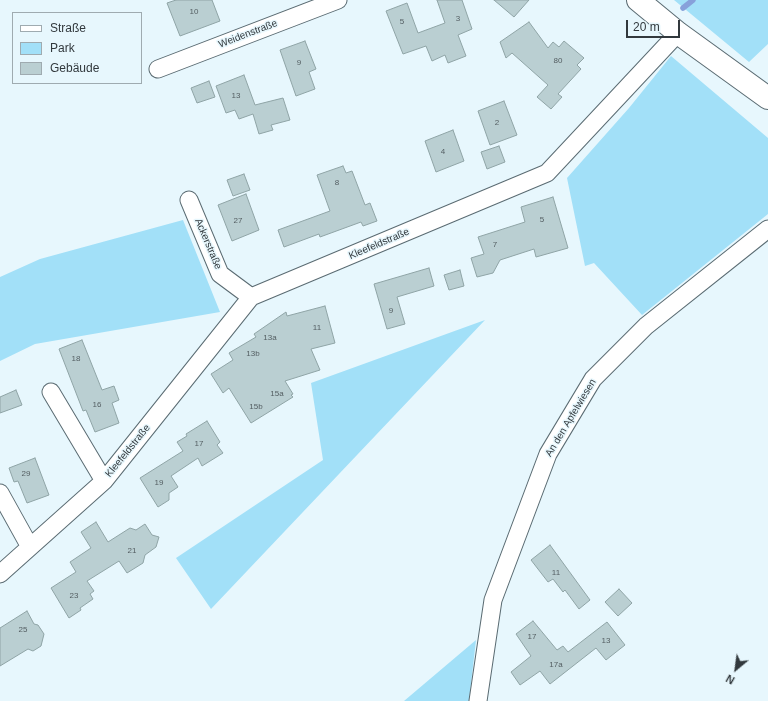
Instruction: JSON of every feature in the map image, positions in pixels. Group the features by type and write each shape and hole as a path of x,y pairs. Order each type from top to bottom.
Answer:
{"street":[{"name":"Weidenstraße","path":"158,69 338,0"},
{"path":"638,0 678,33 768,98"},
{"name":"Kleefeldstraße","path":"0,574 104,481 251,297 547,173 678,33"},
{"name":"Ackerstraße","path":"189,200 220,274 251,297"},
{"name":"An den Apfelwiesen","path":"478,701 493,600 548,454 593,379 646,326 768,228"},
{"name":"Kleefeldstraße","path":"51,392 104,481"},
{"path":"0,493 30,546"}],"green space":[{"path":"674,0 768,0 768,44 749,62"},
{"path":"671,56 768,138 768,214 642,315 594,263 585,266 567,178 629,108"},
{"path":"183,220 220,312 35,344 0,361 0,277 40,259"},
{"path":"485,320 211,609 176,558 323,460 311,383"},
{"path":"476,640 469,701 404,701"}],"building":[{"path":"176,0 212,0 220,21 180,36 167,3"},
{"path":"437,0 462,0 472,29 458,35 466,56 448,63 445,55 432,61 426,46 403,54 386,11 407,3 418,33 445,23"},
{"path":"494,0 529,0 514,17"},
{"path":"529,22 548,48 553,42 559,47 564,41 584,58 577,65 581,69 558,94 562,97 551,109 537,97 548,85 512,53 506,58 500,42"},
{"path":"305,41 316,69 309,72 315,89 296,96 280,50"},
{"path":"244,75 255,105 283,98 290,120 271,125 273,130 259,134 253,114 239,119 235,110 226,113 216,86"},
{"path":"209,81 215,97 197,103 191,88"},
{"path":"504,101 517,135 490,145 478,111"},
{"path":"453,130 464,161 436,172 425,141"},
{"path":"499,146 505,162 487,169 481,152"},
{"path":"343,166 346,173 352,171 365,205 370,203 377,221 363,226 361,222 320,237 319,234 284,247 278,230 330,211 317,175"},
{"path":"244,174 250,190 233,196 227,180"},
{"path":"246,194 259,230 232,241 218,205"},
{"path":"553,197 568,248 536,257 534,249 500,260 493,273 477,277 471,258 484,254 478,237 525,222 521,207"},
{"path":"429,268 434,286 397,297 405,324 387,329 374,284"},
{"path":"460,270 464,286 449,290 444,275"},
{"path":"325,306 335,343 311,349 320,370 285,381 293,394 291,395 293,397 251,423 229,388 223,393 211,374 233,360 229,353 256,337 254,334 286,312 287,316"},
{"path":"82,340 102,390 114,386 119,400 112,403 119,423 95,432 86,410 83,411 59,349"},
{"path":"16,390 22,405 0,413 0,397"},
{"path":"207,421 220,442 217,445 223,453 202,466 198,458 171,476 178,487 169,493 169,500 158,507 140,478 183,451 177,442 187,436 186,434"},
{"path":"35,458 49,495 27,503 18,481 14,482 9,468"},
{"path":"96,522 108,542 130,528 136,530 145,524 152,535 159,537 156,547 145,555 143,563 127,573 119,561 87,581 94,591 90,594 93,599 69,618 51,588 76,572 70,562 91,548 81,532"},
{"path":"550,545 590,600 579,609 565,590 563,592 553,579 548,582 531,560"},
{"path":"619,589 632,603 618,616 605,602"},
{"path":"27,611 34,624 38,625 44,634 41,646 33,651 28,649 0,666 0,628"},
{"path":"533,621 557,650 563,646 568,652 607,622 625,645 606,660 596,648 550,684 540,671 520,685 511,672 531,656 516,634"}],"waterway":[{"path":"683,8 693,0"}]}
